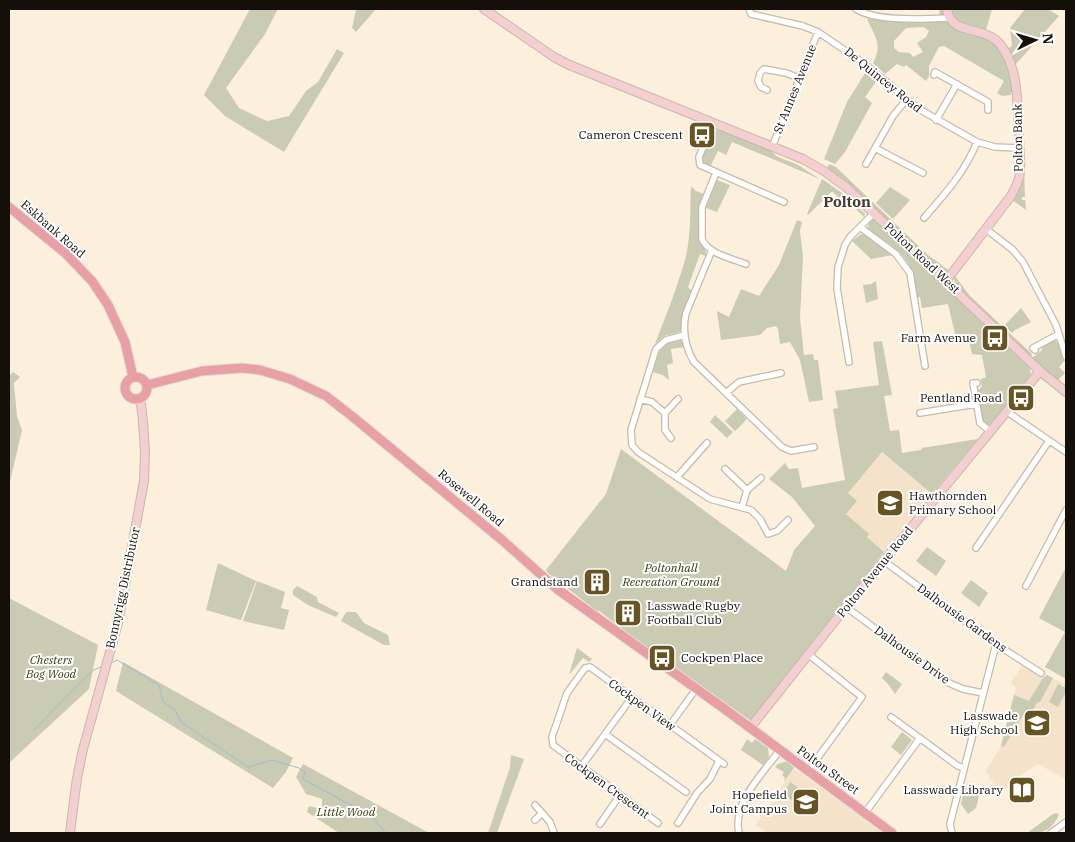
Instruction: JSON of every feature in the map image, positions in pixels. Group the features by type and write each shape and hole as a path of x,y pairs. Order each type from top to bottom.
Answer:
{"main road":[{"name":"Eskbank Road","path":"10,210 65,253 92,281 108,305 125,342 134,377"},
{"name":"Rosewell Road","path":"147,385 202,371 242,368 260,370 290,379 326,396 465,509 557,589 750,728"},
{"path":"134,377 143,379 147,385 144,395 138,399 130,398 125,392 125,384 130,378 134,377"},
{"name":"Polton Street","path":"750,728 892,833"}],"street":[{"name":"Polton Road West","path":"484,9 567,64 803,159 824,171 846,187 1040,370 1066,392"},
{"name":"De Quincey Road","path":"749,9 751,14 803,26 818,32 865,64 919,110 977,142 995,147 1019,148"},
{"path":"856,9 870,16 922,20 949,18 946,9"},
{"name":"Polton Bank","path":"946,282 1011,196 1017,185 1020,171 1015,81 1009,60 999,44 988,34 953,24 949,18"},
{"name":"St Annes Avenue","path":"772,147 818,32"},
{"path":"767,90 761,87 758,81 760,73 764,69 786,73 799,78"},
{"path":"934,75 935,72 988,102 988,110"},
{"path":"936,120 957,84"},
{"path":"866,164 893,116 907,99"},
{"path":"713,123 698,160 702,167 784,202"},
{"path":"924,218 957,178 977,142"},
{"path":"876,148 923,173"},
{"path":"716,173 702,207 703,244 712,250 746,264"},
{"path":"849,362 837,288 837,274 845,245 874,213"},
{"path":"860,227 896,254 910,273 925,366"},
{"path":"986,229 1013,250 1023,262 1059,334 1066,357"},
{"path":"712,250 686,313 684,324 688,350 694,362 782,447 791,451 814,447"},
{"path":"1035,350 1033,348 1059,334"},
{"path":"685,336 666,340 658,345 631,430 632,445 638,452 710,499 751,510 760,519 768,534 777,531 788,520"},
{"name":"Polton Avenue Road","path":"750,728 846,607 1040,370"},
{"path":"727,392 739,382 780,373"},
{"path":"977,383 973,383 980,422 990,431"},
{"name":"Bonnyrigg Distributor","path":"70,833 83,749 118,623 144,481 143,422 141,404 138,399"},
{"path":"640,399 652,402 665,413"},
{"path":"671,438 665,430 665,413 678,400"},
{"path":"920,413 976,404"},
{"path":"1006,411 1066,452"},
{"path":"976,548 1049,442"},
{"path":"677,477 697,458 708,443"},
{"path":"725,469 746,490"},
{"path":"742,507 746,490 760,478"},
{"path":"1026,586 1066,510"},
{"name":"Dalhousie Gardens","path":"884,561 996,644 1041,672"},
{"name":"Dalhousie Drive","path":"846,607 949,683 962,689 982,693"},
{"path":"952,833 950,824 996,644"},
{"path":"808,654 862,697 808,771"},
{"name":"Cockpen View","path":"567,693 588,666 722,762 697,793 678,822"},
{"path":"670,725 696,689"},
{"name":"Cockpen Crescent","path":"567,693 552,737 552,743 557,750 658,823"},
{"path":"581,767 632,697"},
{"path":"891,717 964,768"},
{"path":"605,734 686,792"},
{"path":"865,813 920,738"},
{"path":"739,833 737,819 740,806 780,750"},
{"path":"600,824 620,795"},
{"path":"535,805 550,822 556,833"},
{"path":"535,820 542,813"},
{"path":"1051,833 1066,822"}],"shaded area":[{"name":"Hawthornden Primary School","path":"882,452 932,494 884,552 867,537 869,535 845,514 856,501 847,493"},
{"name":"Lasswade High School","path":"1023,664 1043,678 1047,675 1066,685 1066,779 1038,764 1015,779 1017,782 999,793 986,771 1001,746 1016,688 1011,683"},
{"name":"Hopefield Joint Campus","path":"794,769 884,833 767,833 756,825"}],"green space":[{"path":"250,9 278,9 265,34 226,88 239,108 267,121 289,116 306,91 318,82 337,49 344,53 284,152 225,116 204,95"},
{"path":"376,9 356,32 352,28 356,10"},
{"path":"940,9 992,9 986,30 981,37 996,44 1001,50 1011,74 1014,90 1011,92 1011,95 1002,96 997,93 1004,81 944,46 939,47 929,66 929,76 926,81 906,65 904,67 897,64 885,74 873,63 878,45 867,19 909,22 915,16 939,15","holes":["924,27 929,31 926,37 917,43 923,52 913,57 910,53 899,52 894,48 894,41 906,28"]},
{"path":"1025,9 1048,9 1059,16 1015,65 1007,49 1012,46 1010,28"},
{"path":"867,70 878,79 865,97 872,103 845,152 835,164 824,159 847,102"},
{"path":"717,130 743,137 759,144 776,156 798,165 820,179 732,142 726,155 718,151 711,165 704,165 703,156 706,146 711,136"},
{"path":"829,164 836,167 928,255 951,272 947,275 942,273 827,169"},
{"path":"1024,172 1025,197 1022,197 1022,200 1025,200 1026,210 1012,200 1020,187"},
{"path":"822,179 845,195 865,214 864,217 851,204 847,205 833,192 808,215"},
{"path":"717,180 730,185 717,212 706,208"},
{"path":"691,186 696,191 704,194 698,233 706,251 706,256 700,254 688,287 692,291 680,332 664,336 655,344 676,289 688,248"},
{"path":"890,187 910,200 893,219 876,203"},
{"path":"874,219 986,324 1003,344 1026,361 1025,363 1031,371 1029,377 991,424 986,425 981,420 977,391 982,387 981,379 986,377 982,355 972,354 969,340 957,342 948,304 922,308 920,297 916,298 914,281 907,262 898,251 868,229 869,221"},
{"path":"797,220 802,222 800,231 803,257 800,318 804,355 813,354 814,360 818,360 823,400 809,402 800,360 790,342 780,344 776,326 767,328 760,335 721,340 717,311 729,317 741,289 759,296 779,265"},
{"path":"861,234 866,235 893,255 871,259 852,241"},
{"path":"955,276 970,296 1032,354 1029,357 957,287 954,279"},
{"path":"876,281 878,299 866,303 863,285"},
{"path":"1021,308 1031,322 1012,333 1004,326"},
{"path":"681,340 685,347 671,349 673,363 667,365 669,380 663,375 653,372 658,354 664,346 673,341"},
{"path":"1054,340 1059,343 1065,360 1059,367 1065,373 1058,380 1063,386 1032,358 1042,350 1042,346"},
{"name":"Poltonhall Recreation Ground","path":"882,341 892,395 884,396 890,431 899,430 902,453 978,439 932,494 882,452 848,493 857,501 846,514 869,534 867,537 884,552 751,721 598,610 598,612 548,573 546,570 606,494 621,449 786,571 794,550 815,526 792,497 769,479 785,463 789,469 798,468 802,488 845,480 833,409 838,408 835,391 879,385 873,342"},
{"path":"13,372 20,377 14,383 17,416 22,430 9,486 9,376"},
{"path":"737,409 747,419 735,431 725,421"},
{"path":"715,415 733,432 727,438 710,422"},
{"path":"927,547 946,561 936,576 916,561"},
{"path":"218,563 256,581 241,620 206,610"},
{"path":"1066,567 1066,679 1045,667 1065,632 1039,618"},
{"path":"971,580 988,593 979,607 961,593"},
{"path":"257,581 285,592 281,608 289,610 284,630 243,621"},
{"path":"297,586 317,597 318,602 339,613 336,617 308,605 293,595 293,590"},
{"name":"Chesters Bog Wood","path":"9,598 98,645 89,689 9,763"},
{"path":"346,612 356,612 364,623 388,635 390,645 384,645 341,621"},
{"path":"577,648 592,659 589,662 583,658 569,675"},
{"path":"123,662 293,758 286,772 273,788 116,691"},
{"path":"886,672 902,684 895,694 882,678"},
{"path":"1047,675 1053,678 1040,702 1037,703 1032,711 1023,715 1004,747 1001,746 1014,695 1029,701 1043,678"},
{"path":"1058,684 1066,688 1066,692 1058,707 1049,702"},
{"path":"902,732 912,740 901,755 891,747"},
{"path":"747,739 752,743 755,739 768,748 769,757 763,765 741,750"},
{"path":"511,755 524,759 497,833 488,833 510,767"},
{"path":"787,761 794,768 784,782 785,778 782,775 784,772 775,767"},
{"name":"Little Wood","path":"303,764 429,833 339,833 307,812 309,806 322,809 322,799 306,794 296,777"},
{"path":"790,782 812,797 804,809 783,794"},
{"path":"965,786 975,788 979,796 976,808 968,814 961,804"},
{"path":"1057,813 1059,815 1050,828 1042,832 1027,833 1053,814"}],"waterway":[{"path":"111,663 117,660 159,685 163,702 175,710 182,723 248,767 272,760 299,768 305,772 303,779 371,816 386,833"},
{"path":"34,730 92,671 103,666"}],"place":[{"name":"Cameron Crescent","path":"702,135"},
{"name":"Farm Avenue","path":"995,338"},
{"name":"Pentland Road","path":"1021,398"},
{"name":"Hawthornden Primary School","path":"890,503"},
{"name":"Grandstand","path":"597,582"},
{"name":"Lasswade Rugby Football Club","path":"628,613"},
{"name":"Cockpen Place","path":"662,658"},
{"name":"Lasswade High School","path":"1037,723"},
{"name":"Lasswade Library","path":"1022,790"},
{"name":"Hopefield Joint Campus","path":"806,802"}],"district":[{"name":"Polton","path":"847,202"}]}
